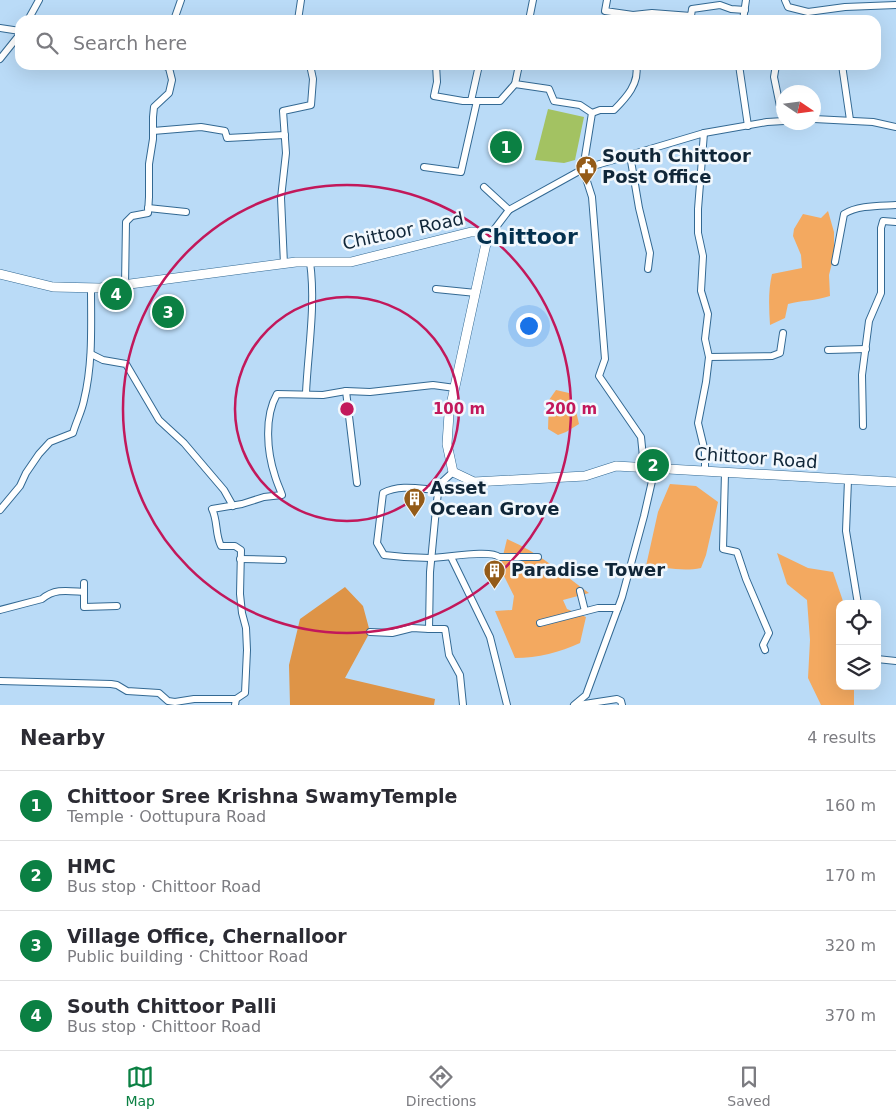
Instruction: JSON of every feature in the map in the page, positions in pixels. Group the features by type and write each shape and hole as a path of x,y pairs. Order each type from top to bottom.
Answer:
{"main road":[{"name":"Chittoor Road","path":"0,274 53,287 91,288 284,264 351,262 471,232 481,232 487,238 449,414 448,444 452,472 474,482 585,476 616,466 896,482"}],"street":[{"path":"31,15 39,0"},
{"path":"176,15 181,0"},
{"path":"299,15 301,0"},
{"path":"530,15 533,0"},
{"path":"608,0 605,11 622,15"},
{"path":"744,15 746,0"},
{"path":"785,0 788,7 808,12 844,7 896,4"},
{"path":"691,15 692,9 720,4 731,9 744,10"},
{"path":"648,15 658,13 680,15"},
{"path":"0,28 15,31"},
{"path":"0,59 15,39"},
{"path":"125,285 126,222 132,216 148,213 148,164 153,131 154,107 169,93 172,80 170,70"},
{"path":"284,264 281,198 286,153 283,111 311,105 313,79 311,70"},
{"path":"437,70 438,82 434,96 464,101 500,100 515,84 518,70"},
{"path":"424,167 461,172 478,70"},
{"path":"592,113 600,110 614,110 635,83 637,70"},
{"path":"740,70 748,126"},
{"path":"775,70 774,77 776,87"},
{"path":"843,70 850,120"},
{"path":"515,84 549,90 554,101 580,105 592,113"},
{"path":"592,113 583,169 592,196 604,360 599,376 641,437 644,467"},
{"path":"821,119 873,122 896,127"},
{"path":"487,238 509,210 583,169 704,132 776,122"},
{"path":"153,131 201,127 225,131 227,138 285,135"},
{"path":"704,132 698,233 703,256 701,291 708,314 705,338 709,357 698,423 704,452 705,471"},
{"path":"630,155 639,208 650,253 648,269"},
{"path":"484,187 509,210"},
{"path":"835,262 844,214 859,208 896,205"},
{"path":"148,208 186,212"},
{"path":"863,426 862,375 869,321 881,294 881,228 883,221 896,222"},
{"path":"306,393 312,303 310,262"},
{"path":"0,510 20,486 34,460 50,442 72,433 84,402 91,354 91,288"},
{"path":"436,289 476,293"},
{"path":"709,357 772,356 780,353 783,333"},
{"path":"828,350 866,349"},
{"path":"91,354 103,360 126,364 159,420 184,443 224,490 233,506"},
{"path":"0,681 111,684 127,691 159,693 168,700 175,702 194,699 235,702 245,693 247,674 246,628 240,594 241,550 235,546 221,546 217,538 212,509 233,506 264,497 282,495 275,476 269,448 272,406 277,394 323,394 346,391 370,392 432,385 455,388"},
{"path":"346,391 357,483"},
{"path":"574,705 586,695 618,608 644,516 655,468"},
{"path":"429,629 431,558 439,490 443,480 452,472"},
{"path":"725,473 722,549 738,552 746,580 768,633 763,645 765,650"},
{"path":"848,480 846,531 857,600"},
{"path":"439,490 401,487 384,492 377,543 384,555 399,558 486,554 496,554 499,557 538,557"},
{"path":"451,557 490,637 507,705"},
{"path":"240,559 283,560"},
{"path":"0,610 42,599 60,590 84,592 84,583 84,607 117,606"},
{"path":"580,591 585,611"},
{"path":"540,624 598,608 618,608"},
{"path":"370,632 392,633 412,628 445,629 449,655 460,675 463,705"},
{"path":"881,659 896,661"},
{"path":"578,705 617,699 622,705"}],"shaded area":[{"path":"548,109 584,117 575,160 564,163 535,160"},
{"path":"828,211 834,232 834,255 829,275 830,296 788,304 785,318 770,325 769,293 772,274 802,268 801,255 793,236 794,229 803,214 821,218"},
{"path":"556,390 569,393 579,424 558,435 548,429 549,400"},
{"path":"670,484 696,486 718,502 706,555 701,568 680,569 646,566 658,512"},
{"path":"507,539 539,557 589,593 563,600 567,609 586,617 580,643 549,654 515,658 495,611 512,610 514,596 500,568"},
{"path":"777,553 808,568 833,572 843,600 836,600 836,690 854,690 854,705 821,705 808,678 810,640 807,600 787,584"},
{"path":"345,587 363,606 370,632 345,678 435,699 434,705 290,705 289,665 300,619"}],"place":[{"name":"Chittoor Sree Krishna SwamyTemple","path":"506,147"},
{"name":"South Chittoor Post Office","path":"586,185"},
{"name":"South Chittoor Palli","path":"116,294"},
{"name":"Village Office, Chernalloor","path":"168,312"},
{"name":"HMC","path":"653,465"},
{"name":"Asset Ocean Grove","path":"414,517"},
{"name":"Paradise Tower","path":"495,589"}],"district":[{"name":"Chittoor","path":"527,236"}]}
